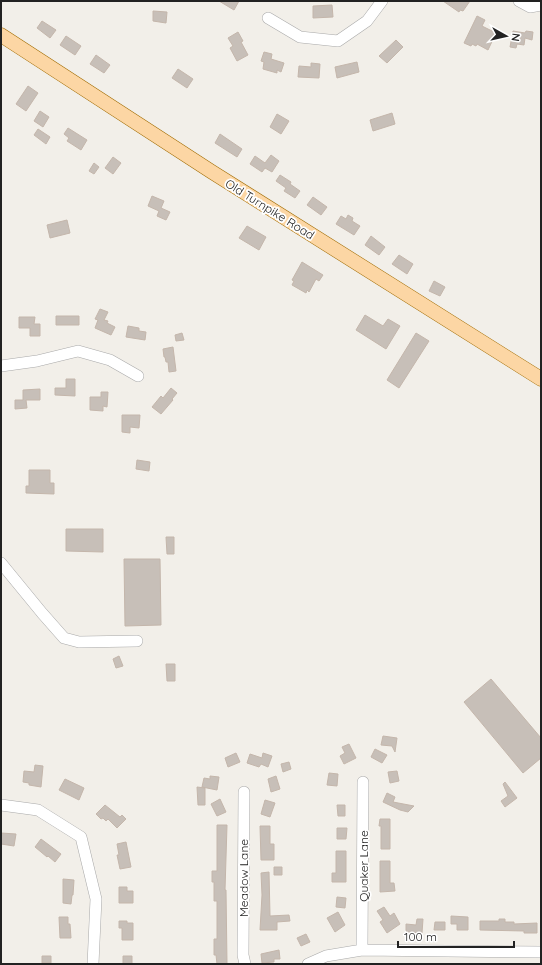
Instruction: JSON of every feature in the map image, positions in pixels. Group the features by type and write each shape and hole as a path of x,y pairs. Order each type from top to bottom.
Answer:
{"main road":[{"name":"Old Turnpike Road","path":"1,35 212,172 541,379"}],"street":[{"path":"268,18 300,37 338,41 367,21 382,1"},
{"path":"519,1 530,7 541,5"},
{"path":"1,366 37,361 78,351 110,360 138,376"},
{"path":"1,563 64,638 79,642 137,642"},
{"name":"Quaker Lane","path":"362,950 364,782"},
{"name":"Meadow Lane","path":"244,792 243,955 245,964"},
{"path":"1,805 38,810 81,836 96,899 93,964"},
{"path":"308,964 326,956 362,950 541,952"}],"building":[{"path":"219,1 239,1 234,10"},
{"path":"443,1 470,1 463,11 460,10 459,12"},
{"path":"332,5 333,17 313,18 313,6"},
{"path":"153,11 167,12 166,23 153,21"},
{"path":"477,16 485,20 482,26 496,33 488,50 477,44 476,46 472,44 471,46 464,43"},
{"path":"42,21 56,30 50,38 37,28"},
{"path":"513,31 525,33 526,31 533,32 532,40 525,38 524,45 517,44 516,48 510,47"},
{"path":"238,32 243,41 241,42 248,55 237,61 230,48 233,46 228,38"},
{"path":"66,36 81,46 75,55 60,45"},
{"path":"396,40 403,47 387,63 379,56"},
{"path":"264,52 272,54 271,59 284,63 281,72 277,70 277,73 263,69 264,62 261,61"},
{"path":"96,55 110,65 104,73 90,64"},
{"path":"357,62 359,72 337,78 335,67"},
{"path":"311,63 320,64 319,78 298,77 299,66 311,67"},
{"path":"178,69 193,79 187,88 172,78"},
{"path":"28,86 38,93 26,111 16,104"},
{"path":"40,111 49,117 43,127 34,121"},
{"path":"392,113 395,124 373,131 370,120"},
{"path":"277,114 289,121 281,134 270,127"},
{"path":"68,128 87,140 81,150 67,141 69,138 64,134"},
{"path":"38,129 50,137 46,144 34,135"},
{"path":"220,134 242,149 237,157 215,143"},
{"path":"271,155 279,161 272,172 265,168 262,172 250,164 255,156 265,163"},
{"path":"113,157 121,163 113,174 105,168"},
{"path":"94,163 99,167 94,174 89,171"},
{"path":"280,175 291,182 290,184 300,191 295,198 284,191 286,188 276,181"},
{"path":"152,196 164,201 161,208 170,212 166,220 157,216 159,211 148,206"},
{"path":"313,197 327,207 321,215 307,205"},
{"path":"348,215 353,218 352,221 360,226 354,235 336,224 341,216 346,219"},
{"path":"67,220 70,233 50,238 47,225"},
{"path":"247,226 266,237 259,250 239,238"},
{"path":"371,236 385,247 379,255 365,245"},
{"path":"399,255 413,264 407,274 392,264"},
{"path":"302,262 323,275 319,281 316,279 309,292 307,290 306,293 292,285 294,281 292,280"},
{"path":"434,281 445,287 440,296 429,291"},
{"path":"100,309 108,312 104,320 108,321 107,323 115,327 111,335 95,328 98,320 95,319"},
{"path":"365,315 383,326 388,319 400,326 386,349 356,330"},
{"path":"56,316 79,316 79,325 56,325"},
{"path":"19,317 35,317 34,324 40,324 40,336 30,336 30,328 19,328"},
{"path":"128,326 139,328 139,331 146,332 145,340 126,337"},
{"path":"182,333 184,340 176,341 175,335"},
{"path":"416,333 429,341 399,388 387,380"},
{"path":"173,347 176,371 169,372 168,362 166,362 164,357 163,349"},
{"path":"66,379 75,379 75,396 55,395 55,388 66,388"},
{"path":"171,388 177,393 161,414 152,407 161,396 163,398"},
{"path":"40,389 40,400 26,400 27,408 15,409 15,400 23,400 23,390"},
{"path":"101,392 108,392 107,407 103,406 103,411 90,410 90,397 101,397"},
{"path":"122,415 140,415 139,428 130,427 130,433 122,432"},
{"path":"137,460 150,462 149,471 136,469"},
{"path":"29,470 50,470 50,483 54,483 54,494 26,493 26,486 29,486"},
{"path":"66,529 103,529 103,552 66,551"},
{"path":"166,537 174,537 174,554 167,554"},
{"path":"124,559 160,559 161,625 125,626"},
{"path":"119,656 123,666 116,668 113,659"},
{"path":"166,664 175,664 175,681 167,681"},
{"path":"491,679 541,738 541,758 523,773 464,702"},
{"path":"383,736 397,738 395,752 392,746 381,745"},
{"path":"349,744 356,758 344,764 340,756 345,753 342,747"},
{"path":"375,749 387,755 382,763 371,757"},
{"path":"236,753 240,762 228,767 225,758"},
{"path":"263,753 272,756 268,767 261,764 259,767 247,763 250,754 262,758"},
{"path":"289,762 291,769 283,772 281,764"},
{"path":"35,765 43,766 41,787 29,785 29,783 23,782 24,771 34,772"},
{"path":"397,771 399,781 390,783 388,772"},
{"path":"329,773 338,774 337,786 327,785"},
{"path":"210,776 219,777 217,790 202,787 204,778 210,779"},
{"path":"276,776 280,789 271,792 268,779"},
{"path":"65,779 84,788 79,800 59,790"},
{"path":"505,782 517,798 505,807 501,801 508,796 503,784"},
{"path":"197,787 205,788 205,805 198,805"},
{"path":"387,793 395,797 393,802 414,806 408,812 383,802"},
{"path":"220,799 226,812 217,816 211,804"},
{"path":"265,800 275,803 270,817 261,814"},
{"path":"105,805 120,817 122,815 126,819 117,828 108,819 106,821 103,818 101,819 96,814"},
{"path":"337,805 345,805 345,816 338,816"},
{"path":"380,819 390,819 390,849 381,849 381,826 379,826"},
{"path":"217,825 227,825 225,890 227,964 217,964 216,955 214,955 214,939 217,939 217,901 214,901 214,882 212,882 212,871 217,871"},
{"path":"260,826 270,826 270,844 274,844 274,860 261,860"},
{"path":"337,828 347,828 346,839 337,839"},
{"path":"1,833 16,834 14,846 1,844"},
{"path":"41,839 61,854 55,862 35,847"},
{"path":"126,842 131,867 120,869 117,855 119,855 117,844"},
{"path":"336,851 346,851 346,882 332,882 332,873 336,873"},
{"path":"380,861 390,861 390,883 394,883 395,891 380,892"},
{"path":"274,867 282,867 282,875 274,875"},
{"path":"269,872 270,916 289,915 290,921 277,922 277,930 260,930 262,895 261,873"},
{"path":"63,879 74,880 71,904 63,903"},
{"path":"119,887 127,887 127,891 133,891 133,903 119,903"},
{"path":"337,897 346,898 345,908 336,907"},
{"path":"384,907 390,916 394,913 400,924 387,933 380,922 383,920 377,911"},
{"path":"338,912 345,925 335,932 327,918"},
{"path":"451,916 468,917 468,930 457,930 457,924 451,924"},
{"path":"59,917 68,917 71,938 60,938"},
{"path":"417,919 423,919 422,933 406,932 406,924 416,925"},
{"path":"499,919 505,919 505,922 514,922 514,924 537,923 537,933 524,933 524,931 480,930 480,921 499,921"},
{"path":"119,921 133,923 133,940 122,940 122,928 119,928"},
{"path":"435,922 445,922 445,930 434,930"},
{"path":"306,934 310,942 301,946 297,938"},
{"path":"279,950 280,959 274,959 274,962 262,963 261,954"},
{"path":"42,956 51,956 51,963 42,963"},
{"path":"123,956 132,956 132,964 123,964"}]}
